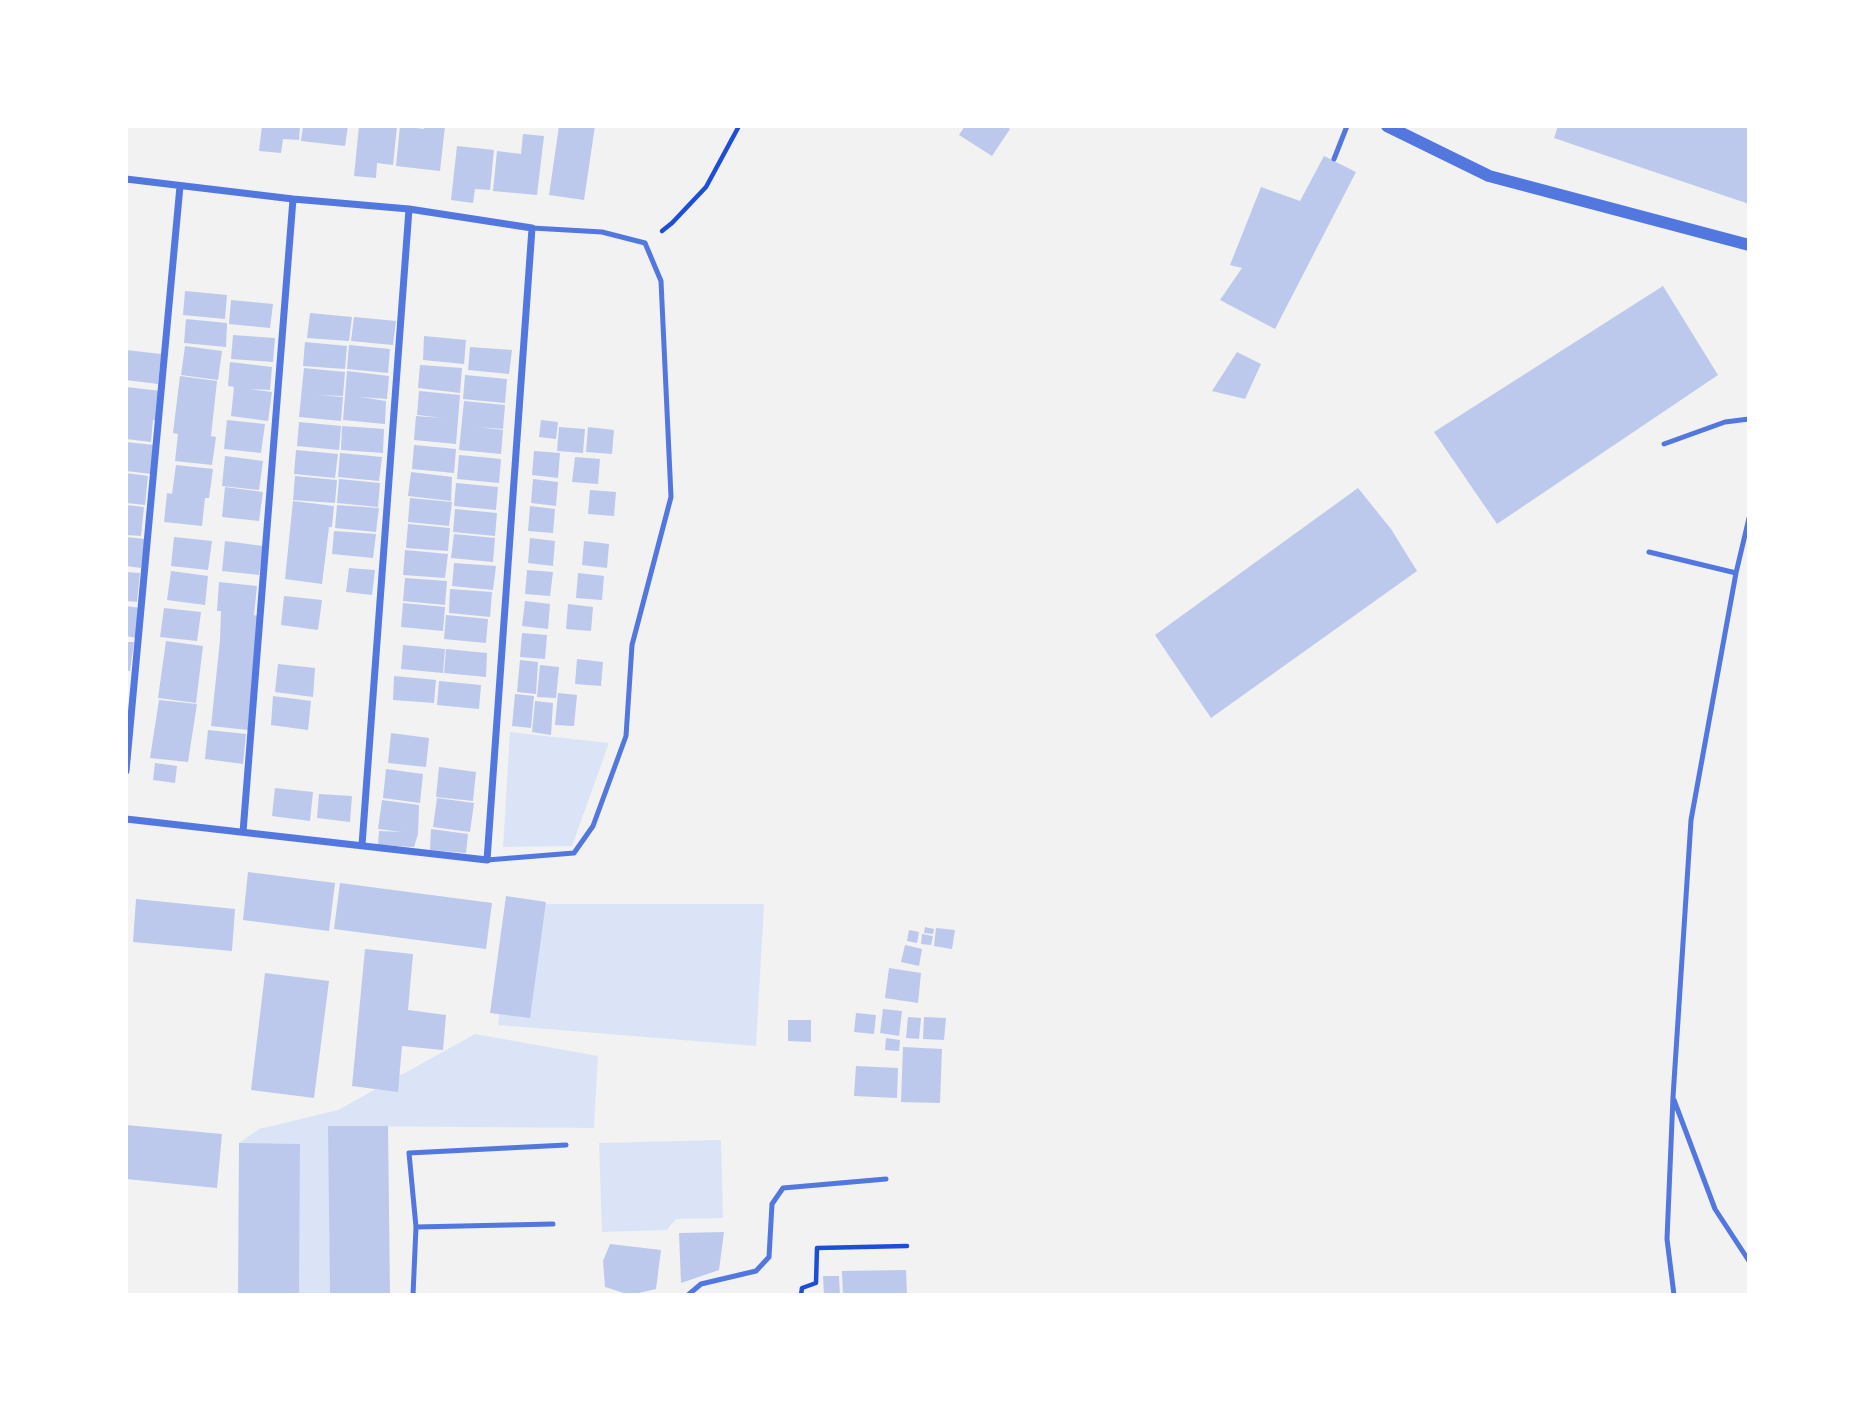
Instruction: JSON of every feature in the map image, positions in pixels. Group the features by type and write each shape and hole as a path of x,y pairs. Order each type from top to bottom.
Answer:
{"street":[{"path":"1387,126 1489,176 1749,246"},
{"path":"126,179 293,199 409,209 532,228 487,860 126,819"},
{"path":"126,771 180,186"},
{"path":"243,832 293,199"},
{"path":"362,845 409,209"}],"lane":[{"path":"1334,159 1347,126"},
{"path":"487,860 575,853 593,825 626,736 632,645 671,497 661,281 645,243 602,232 532,228"},
{"path":"1664,444 1725,422 1749,419"},
{"path":"1674,1295 1667,1239 1672,1097 1691,820 1735,573 1749,518"},
{"path":"1649,552 1735,573"},
{"path":"1672,1097 1715,1209 1749,1261"},
{"path":"413,1295 415,1227 409,1153 566,1145"},
{"path":"688,1295 701,1284 756,1271 769,1257 772,1204 783,1188 886,1179"},
{"path":"415,1227 553,1224"}],"path":[{"path":"645,243 672,223 706,187 739,126"},
{"path":"801,1295 802,1288 816,1283 817,1248 907,1246"}],"shaded area":[{"path":"510,732 609,743 572,846 503,847"},
{"path":"510,904 764,904 756,1046 498,1025"},
{"path":"475,1034 598,1056 594,1128 329,1126 330,1295 299,1295 239,1143 259,1129 338,1110"},
{"path":"721,1140 723,1218 676,1219 667,1230 602,1232 599,1143"}],"building":[{"path":"262,126 300,126 299,140 283,139 281,153 259,151"},
{"path":"303,126 348,126 345,146 301,141"},
{"path":"359,126 397,126 393,165 377,163 376,178 354,176"},
{"path":"400,126 424,129 424,126 445,126 440,171 396,166"},
{"path":"559,126 595,126 584,200 549,195"},
{"path":"965,126 1006,126 1010,129 992,156 959,135"},
{"path":"1558,126 1749,126 1749,204 1554,138"},
{"path":"523,134 544,136 537,195 493,191 497,151 521,154"},
{"path":"457,146 494,150 490,190 475,189 473,203 451,200"},
{"path":"1324,156 1356,172 1275,329 1220,300 1242,268 1230,265 1261,187 1300,201"},
{"path":"1663,286 1718,375 1497,524 1434,432"},
{"path":"185,291 227,295 225,319 183,315"},
{"path":"231,300 273,304 270,328 229,324"},
{"path":"310,313 352,317 349,341 307,338"},
{"path":"354,317 396,321 393,345 351,341"},
{"path":"186,319 227,323 226,347 184,343"},
{"path":"233,335 275,338 273,362 231,359"},
{"path":"424,336 466,340 464,364 423,360"},
{"path":"305,342 347,346 345,369 303,366"},
{"path":"349,345 390,349 388,373 347,369"},
{"path":"185,346 222,351 218,380 181,375"},
{"path":"470,347 512,350 509,374 468,370"},
{"path":"126,350 161,354 158,384 126,380"},
{"path":"1237,352 1261,364 1245,399 1212,391"},
{"path":"230,362 272,367 270,390 249,389 272,392 268,421 231,416 234,387 228,386"},
{"path":"420,365 462,368 460,393 418,388"},
{"path":"304,368 345,372 343,396 317,395 343,397 341,421 299,417"},
{"path":"347,371 389,376 387,399 360,397 386,401 385,424 343,420"},
{"path":"465,375 507,379 505,403 463,399"},
{"path":"180,376 217,381 211,436 216,437 212,465 175,461 178,434 173,433"},
{"path":"126,387 161,391 158,421 153,420 151,442 126,439"},
{"path":"419,391 460,395 456,444 414,440 416,416 443,418 417,415"},
{"path":"464,401 505,405 503,429 477,427 503,430 501,454 459,450"},
{"path":"227,420 265,424 261,453 224,449"},
{"path":"541,420 558,422 556,439 539,437"},
{"path":"299,422 341,426 339,450 297,446"},
{"path":"342,426 384,429 383,453 341,450"},
{"path":"559,427 585,429 583,453 557,451"},
{"path":"588,427 614,430 612,454 586,452"},
{"path":"126,442 154,445 151,474 126,471"},
{"path":"414,445 456,449 454,473 412,469"},
{"path":"296,450 338,454 335,478 294,474"},
{"path":"534,451 560,453 558,478 532,475"},
{"path":"340,453 382,457 379,481 338,477"},
{"path":"459,455 501,459 499,483 457,479"},
{"path":"225,456 263,461 259,490 222,486"},
{"path":"575,457 600,459 598,484 572,482"},
{"path":"176,465 213,469 209,498 205,498 202,526 164,522 167,493 172,494"},
{"path":"411,472 452,477 451,501 408,496"},
{"path":"126,473 148,476 145,505 126,503"},
{"path":"295,476 337,480 335,503 293,500"},
{"path":"339,479 380,483 378,507 337,503"},
{"path":"533,479 558,482 556,506 531,503"},
{"path":"456,483 498,487 496,510 454,506"},
{"path":"225,487 263,492 259,521 222,517"},
{"path":"1358,488 1391,529 1417,571 1211,718 1155,635"},
{"path":"590,490 616,492 614,516 588,514"},
{"path":"410,498 452,502 449,526 408,522"},
{"path":"293,501 334,506 322,584 285,579"},
{"path":"126,505 144,507 141,536 126,535"},
{"path":"337,505 379,508 376,532 335,528"},
{"path":"530,506 555,509 553,533 528,531"},
{"path":"455,509 497,513 495,536 453,532"},
{"path":"408,524 450,528 448,551 406,548"},
{"path":"334,531 376,534 373,558 332,554"},
{"path":"454,534 495,538 493,562 451,558"},
{"path":"126,537 145,539 141,568 126,566"},
{"path":"174,537 212,541 208,570 171,566"},
{"path":"530,538 555,541 553,566 528,563"},
{"path":"225,541 263,546 259,575 222,571"},
{"path":"584,541 609,544 607,568 582,565"},
{"path":"405,550 448,554 445,578 403,575"},
{"path":"454,563 496,566 493,590 452,586"},
{"path":"349,568 375,570 372,595 346,592"},
{"path":"527,570 553,572 550,596 525,594"},
{"path":"171,571 208,576 205,605 167,600"},
{"path":"126,572 140,573 137,602 126,601"},
{"path":"578,573 604,576 602,600 576,598"},
{"path":"405,578 447,581 445,605 403,601"},
{"path":"219,582 257,586 254,615 258,616 248,730 211,726 220,640 221,611 217,611"},
{"path":"450,589 492,592 490,617 449,613"},
{"path":"284,596 322,600 318,630 281,625"},
{"path":"525,601 550,604 548,629 522,626"},
{"path":"403,603 445,607 443,631 401,627"},
{"path":"568,604 593,607 591,631 566,629"},
{"path":"126,606 140,608 137,638 126,636"},
{"path":"164,608 201,612 197,641 160,637"},
{"path":"446,615 488,619 486,643 444,639"},
{"path":"522,633 547,635 545,659 520,657"},
{"path":"166,641 203,646 196,703 158,698"},
{"path":"126,642 134,642 130,671 126,671"},
{"path":"403,645 445,649 443,673 401,669"},
{"path":"446,649 487,653 486,677 444,673"},
{"path":"577,659 603,662 601,686 575,684"},
{"path":"520,660 538,662 536,694 517,692"},
{"path":"278,664 315,668 313,697 275,692"},
{"path":"540,665 559,667 556,698 537,697"},
{"path":"394,676 436,680 434,703 393,700"},
{"path":"439,681 481,685 479,709 437,705"},
{"path":"558,693 577,695 574,726 555,725"},
{"path":"515,694 534,696 531,728 512,726"},
{"path":"273,696 311,701 308,730 271,725"},
{"path":"159,700 197,704 188,762 150,758"},
{"path":"535,701 553,703 551,735 532,732"},
{"path":"208,730 246,734 243,764 205,759"},
{"path":"391,733 429,738 426,767 388,763"},
{"path":"155,763 177,766 175,783 153,780"},
{"path":"439,767 476,772 473,801 436,797"},
{"path":"386,769 423,774 420,803 383,798"},
{"path":"275,788 313,792 310,821 272,816"},
{"path":"319,794 352,796 350,822 317,818"},
{"path":"437,798 474,803 470,832 433,827"},
{"path":"382,800 419,805 418,834 414,847 378,845 379,831 402,832 378,829"},
{"path":"431,829 468,834 466,853 430,850"},
{"path":"248,872 335,883 329,931 243,920"},
{"path":"340,883 492,903 486,949 334,929"},
{"path":"506,896 546,902 530,1018 490,1013"},
{"path":"136,899 235,909 232,951 133,942"},
{"path":"925,927 934,929 933,934 924,933"},
{"path":"936,928 955,930 952,949 934,946"},
{"path":"909,930 919,932 917,943 907,941"},
{"path":"922,934 933,936 931,945 921,944"},
{"path":"905,945 922,949 919,966 901,962"},
{"path":"365,949 413,954 408,1010 446,1015 443,1050 402,1046 398,1092 352,1086"},
{"path":"889,968 921,973 918,1003 885,998"},
{"path":"265,973 329,981 314,1098 251,1090"},
{"path":"883,1009 902,1011 899,1036 880,1033"},
{"path":"856,1013 876,1015 874,1034 854,1032"},
{"path":"908,1017 921,1018 919,1039 906,1038"},
{"path":"924,1017 946,1018 944,1040 923,1039"},
{"path":"788,1020 811,1020 811,1042 788,1041"},
{"path":"886,1038 900,1040 899,1051 885,1050"},
{"path":"903,1047 942,1049 940,1103 901,1102"},
{"path":"856,1066 898,1068 897,1098 854,1096"},
{"path":"126,1125 222,1134 217,1188 126,1179"},
{"path":"328,1126 388,1126 390,1295 330,1295"},
{"path":"239,1143 300,1144 299,1295 238,1295"},
{"path":"724,1232 719,1270 681,1283 679,1233"},
{"path":"610,1244 661,1250 656,1289 630,1295 605,1287 603,1261"},
{"path":"906,1270 907,1295 843,1295 842,1271"},
{"path":"823,1276 839,1276 840,1295 824,1295"}]}
